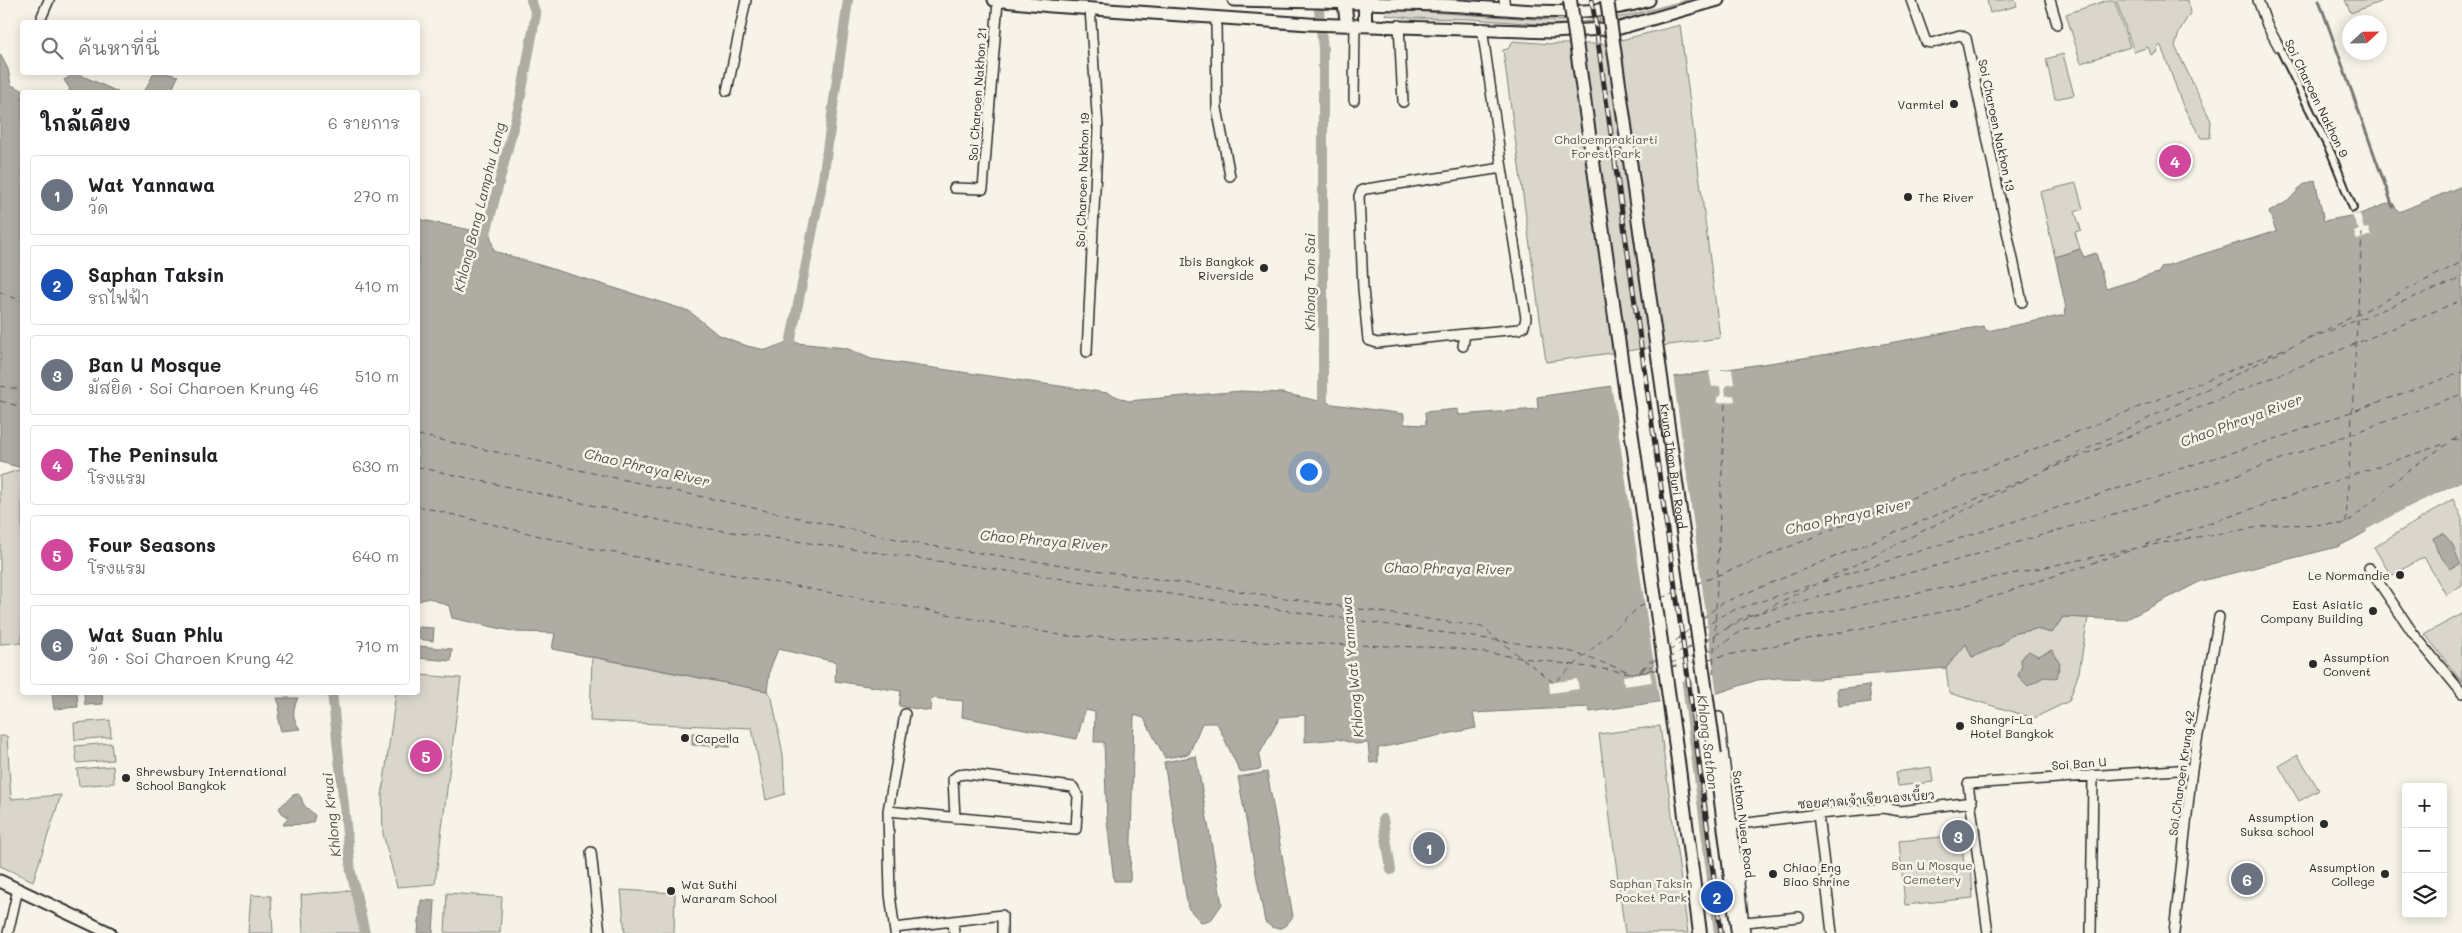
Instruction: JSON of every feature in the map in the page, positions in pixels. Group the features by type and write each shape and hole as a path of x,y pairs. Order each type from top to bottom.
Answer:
{"main road":[{"path":"996,0 1309,24 1399,25 1552,32 1620,28 1718,0"},
{"path":"1234,0 1309,3 1365,1 1505,4 1580,12 1649,0"},
{"path":"1570,0 1678,761 1700,933"},
{"name":"Krung Thon Buri Road","path":"1607,0 1741,927"},
{"path":"1344,1 1356,24"},
{"path":"1356,24 1365,1"},
{"path":"0,881 110,933"}],"street":[{"path":"42,16 49,0"},
{"path":"727,91 746,0"},
{"name":"Soi Charoen Nakhon 21","path":"954,188 983,189 996,0"},
{"name":"Soi Charoen Nakhon 13","path":"1911,0 1926,42 1932,43 1960,35 1966,38 2022,302"},
{"path":"2050,0 2057,24"},
{"name":"Soi Charoen Nakhon 9","path":"2258,0 2267,25 2332,155 2353,208"},
{"name":"Soi Charoen Nakhon 19","path":"1088,352 1098,128 1090,8"},
{"path":"1216,18 1218,108 1230,176"},
{"path":"1354,100 1356,24"},
{"path":"1399,25 1403,102"},
{"path":"1482,28 1526,318 1524,326 1519,329 1377,343 1368,340 1363,289 1360,193 1366,189 1502,168"},
{"path":"1463,346 1465,334"},
{"path":"2369,568 2414,634 2462,693"},
{"name":"Soi Charoen Krung 42","path":"2174,933 2192,769 2219,617"},
{"path":"905,714 888,812 890,894 895,930 1002,915 1002,933"},
{"name":"Sathon Nuea Road","path":"1719,717 1732,825 1741,927 1746,933"},
{"name":"Soi Ban U","path":"1972,802 1968,784 2192,769"},
{"path":"888,812 1076,829 1078,796 1073,787 966,774 958,775 953,779 955,818"},
{"path":"2091,933 2094,775"},
{"path":"1972,802 1988,933"},
{"name":"ซอยศาลเจ้าเจียวเองเบี้ยว","path":"1732,825 1818,814 1882,808 1900,811 1972,802"},
{"path":"1818,814 1832,933"},
{"path":"591,852 600,933"},
{"path":"8,933 18,889"},
{"path":"1741,927 1799,917"},
{"path":"953,921 954,933"}],"green space":[{"path":"1687,0 1697,0 1617,23 1566,26 1471,19 1410,18 1386,15 1387,10 1582,22 1627,16"},
{"path":"1987,0 2015,0 2017,6 1990,13"},
{"path":"2108,0 2114,0 2130,47 2081,63 2066,14"},
{"path":"2116,0 2188,0 2190,13 2180,30 2175,46 2211,121 2210,138 2201,138 2183,106 2161,46 2158,45 2156,53 2151,55 2148,47 2134,52"},
{"path":"2345,0 2385,0 2351,13"},
{"name":"Chaloemprakiarti Forest Park","path":"1680,25 1720,338 1546,362 1503,50 1508,49 1513,41 1551,44 1605,44"},
{"path":"2063,54 2074,95 2055,99 2046,59"},
{"path":"2076,183 2083,209 2075,212 2081,230 2075,232 2080,249 2055,257 2040,192"},
{"path":"20,470 20,643 0,644 0,476"},
{"path":"2453,499 2462,519 2462,585 2446,595 2424,557 2391,576 2374,547"},
{"path":"2462,614 2462,682 2425,634"},
{"path":"2063,617 2088,618 2079,672 2069,701 2034,718 1949,693 1946,668 1966,643 1972,657 2001,645 2012,634 2036,629 2052,633"},
{"path":"592,657 767,691 772,698 783,755 785,794 766,800 752,728 590,721"},
{"path":"420,675 461,678 435,884 397,887 383,834 382,796 396,695 420,695"},
{"path":"110,720 111,737 75,740 74,723"},
{"name":"Saphan Taksin Pocket Park","path":"1660,726 1688,933 1625,933 1599,734"},
{"path":"0,736 7,736 11,799 61,795 33,881 0,866"},
{"path":"111,743 113,760 77,763 75,746"},
{"path":"2298,755 2319,790 2299,801 2279,766"},
{"path":"113,766 114,783 79,786 77,769"},
{"path":"1931,767 1933,782 1898,786 1896,772"},
{"name":"Ban U Mosque Cemetery","path":"1943,837 1944,845 1962,844 1964,864 1971,864 1973,898 1905,905 1899,841"},
{"path":"352,890 363,933 303,933 301,895"},
{"path":"621,890 675,893 674,933 625,933"},
{"path":"447,893 502,897 500,933 445,933"},
{"path":"251,895 271,896 273,933 248,933"}],"water":[{"path":"0,54 8,69 11,85 22,90 20,90 20,467 0,462"},
{"path":"73,75 80,75 114,90 69,90 64,80"},
{"path":"153,75 178,76 172,90 145,90"},
{"name":"Chao Phraya River","path":"2315,180 2324,221 2360,214 2392,202 2399,212 2462,186 2462,481 2406,508 2337,547 2201,581 2125,620 2063,617 2052,633 2036,629 2012,634 2001,645 1972,657 1966,644 1946,668 1817,679 1778,678 1757,680 1718,693 1590,712 1588,707 1473,713 1476,728 1378,748 1378,762 1370,763 1368,743 1356,744 1338,739 1305,742 1305,715 1280,717 1259,755 1261,769 1240,772 1217,723 1202,723 1189,754 1165,758 1144,718 1134,715 1130,881 1114,881 1107,821 1104,742 1094,742 1095,712 1085,710 1077,739 962,717 963,701 931,698 930,711 899,706 901,691 835,681 836,662 778,649 770,669 767,691 552,649 555,633 516,632 452,618 449,606 429,598 420,600 420,219 490,234 494,251 689,311 717,334 747,346 766,350 787,342 846,348 871,359 1108,393 1128,401 1241,391 1282,393 1333,404 1404,414 1404,424 1426,425 1425,412 1458,409 1459,415 1538,409 1537,397 1817,356 1983,326 1987,331 2065,315 2066,308 2055,257 2080,249 2084,257 2096,253 2106,289 2158,273 2162,267 2276,231 2269,212 2288,201 2303,185"},
{"path":"2443,533 2453,545 2460,564 2450,569 2438,552 2433,538"},
{"path":"420,627 434,628 433,641 420,639"},
{"path":"420,646 452,649 451,661 420,658"},
{"path":"2052,650 2060,663 2057,678 2044,677 2028,686 2018,676 2022,665 2020,659 2029,651 2038,656"},
{"path":"1869,685 1871,702 1839,706 1837,689"},
{"path":"52,695 77,695 78,707 54,709"},
{"path":"84,695 102,695 103,704 85,705"},
{"path":"277,698 298,698 294,714 295,721 300,729 281,731 278,720 280,706"},
{"path":"692,733 731,735 730,747 692,745"},
{"path":"1196,756 1222,904 1211,920 1201,922 1188,908 1164,762"},
{"path":"1267,772 1293,916 1284,927 1280,928 1273,928 1265,922 1238,777"},
{"path":"298,794 304,805 315,816 313,822 283,825 288,817 279,808 293,795"},
{"path":"421,900 435,901 433,933 418,933"}],"pier":[{"path":"2360,214 2364,229 2368,228 2371,235 2357,240 2354,232 2359,230 2352,215"},
{"path":"1721,367 1721,370 1732,369 1734,384 1725,386 1726,396 1734,395 1735,401 1718,403 1717,397 1721,396 1720,386 1712,387 1709,372"},
{"path":"1673,374 1717,695 1660,704 1611,384"},
{"path":"2462,481 2462,484 2407,510 2367,532 2366,530 2406,508"},
{"path":"1650,672 1652,682 1624,686 1623,676"},
{"path":"1577,679 1579,689 1550,693 1549,683"}],"waterway":[{"name":"Khlong Bang Lamphu Lang","path":"483,245 520,101 536,14 531,0"},
{"path":"788,354 823,179 848,0"},
{"name":"Khlong Ton Sai","path":"1318,0 1323,49 1323,414"},
{"path":"2319,0 2393,207"},
{"name":"Khlong Sathon","path":"1687,684 1719,933"},
{"name":"Khlong Kruai","path":"332,695 351,872 365,933"},
{"name":"Khlong Wat Yannawa","path":"1383,819 1391,870"}],"ferry route":[{"path":"2346,523 2362,233"},
{"path":"2306,340 2462,262"},
{"path":"1696,584 2462,278"},
{"path":"0,292 20,300"},
{"path":"1702,619 1722,603 2462,300"},
{"path":"2047,469 2287,349"},
{"path":"1822,582 2284,436 2462,372"},
{"path":"0,386 20,390"},
{"path":"1761,612 1954,561 2195,490 2462,394"},
{"path":"0,401 20,406"},
{"path":"1713,674 1725,402"},
{"path":"1706,652 1715,649 1744,629 2167,542 2272,525 2346,524 2407,471 2462,434"},
{"path":"420,435 919,544 1482,627 1554,683 1639,607 1651,602"},
{"path":"2453,441 2462,438"},
{"path":"2145,545 2447,443"},
{"path":"420,467 682,525 1566,650 1635,674 1656,657"},
{"path":"1704,640 2027,479"},
{"path":"420,506 588,548 1066,636 1452,648 1631,673"},
{"path":"1708,659 1952,610 2132,550"},
{"path":"1702,629 1728,612 1814,584"},
{"path":"1661,598 1685,588"},
{"path":"1728,627 1744,617 1755,614"},
{"path":"1667,648 1691,628"},
{"path":"1669,651 1693,635"},
{"path":"1704,641 1716,635"},
{"path":"1668,658 1694,645"},
{"path":"1686,650 1694,646"},
{"path":"1670,663 1695,656"},
{"path":"1642,669 1657,659"},
{"path":"1671,667 1697,662"},
{"path":"1639,672 1658,663"},
{"path":"1637,674 1659,667"},
{"path":"1642,673 1660,669"}],"railway":[{"path":"1592,0 1687,671 1721,933"}],"place":[{"name":"Varmtel","path":"1954,104"},
{"name":"The Peninsula","path":"2175,161"},
{"name":"The River","path":"1908,197"},
{"name":"Ibis Bangkok Riverside","path":"1264,268"},
{"name":"Le Normandie","path":"2400,575"},
{"name":"East Asiatic Company Building","path":"2373,611"},
{"name":"Assumption Convent","path":"2313,664"},
{"name":"Shangri-La Hotel Bangkok","path":"1960,726"},
{"name":"Capella","path":"685,738"},
{"name":"Four Seasons","path":"426,756"},
{"name":"Shrewsbury International School Bangkok","path":"126,778"},
{"name":"Assumption Suksa school","path":"2324,824"},
{"name":"Ban U Mosque","path":"1958,836"},
{"name":"Wat Yannawa","path":"1429,848"},
{"name":"Chiao Eng Biao Shrine","path":"1773,874"},
{"name":"Assumption College","path":"2385,874"},
{"name":"Wat Suan Phlu","path":"2247,879"},
{"name":"Wat Suthi Wararam School","path":"671,891"},
{"name":"Saphan Taksin","path":"1717,897"}]}
